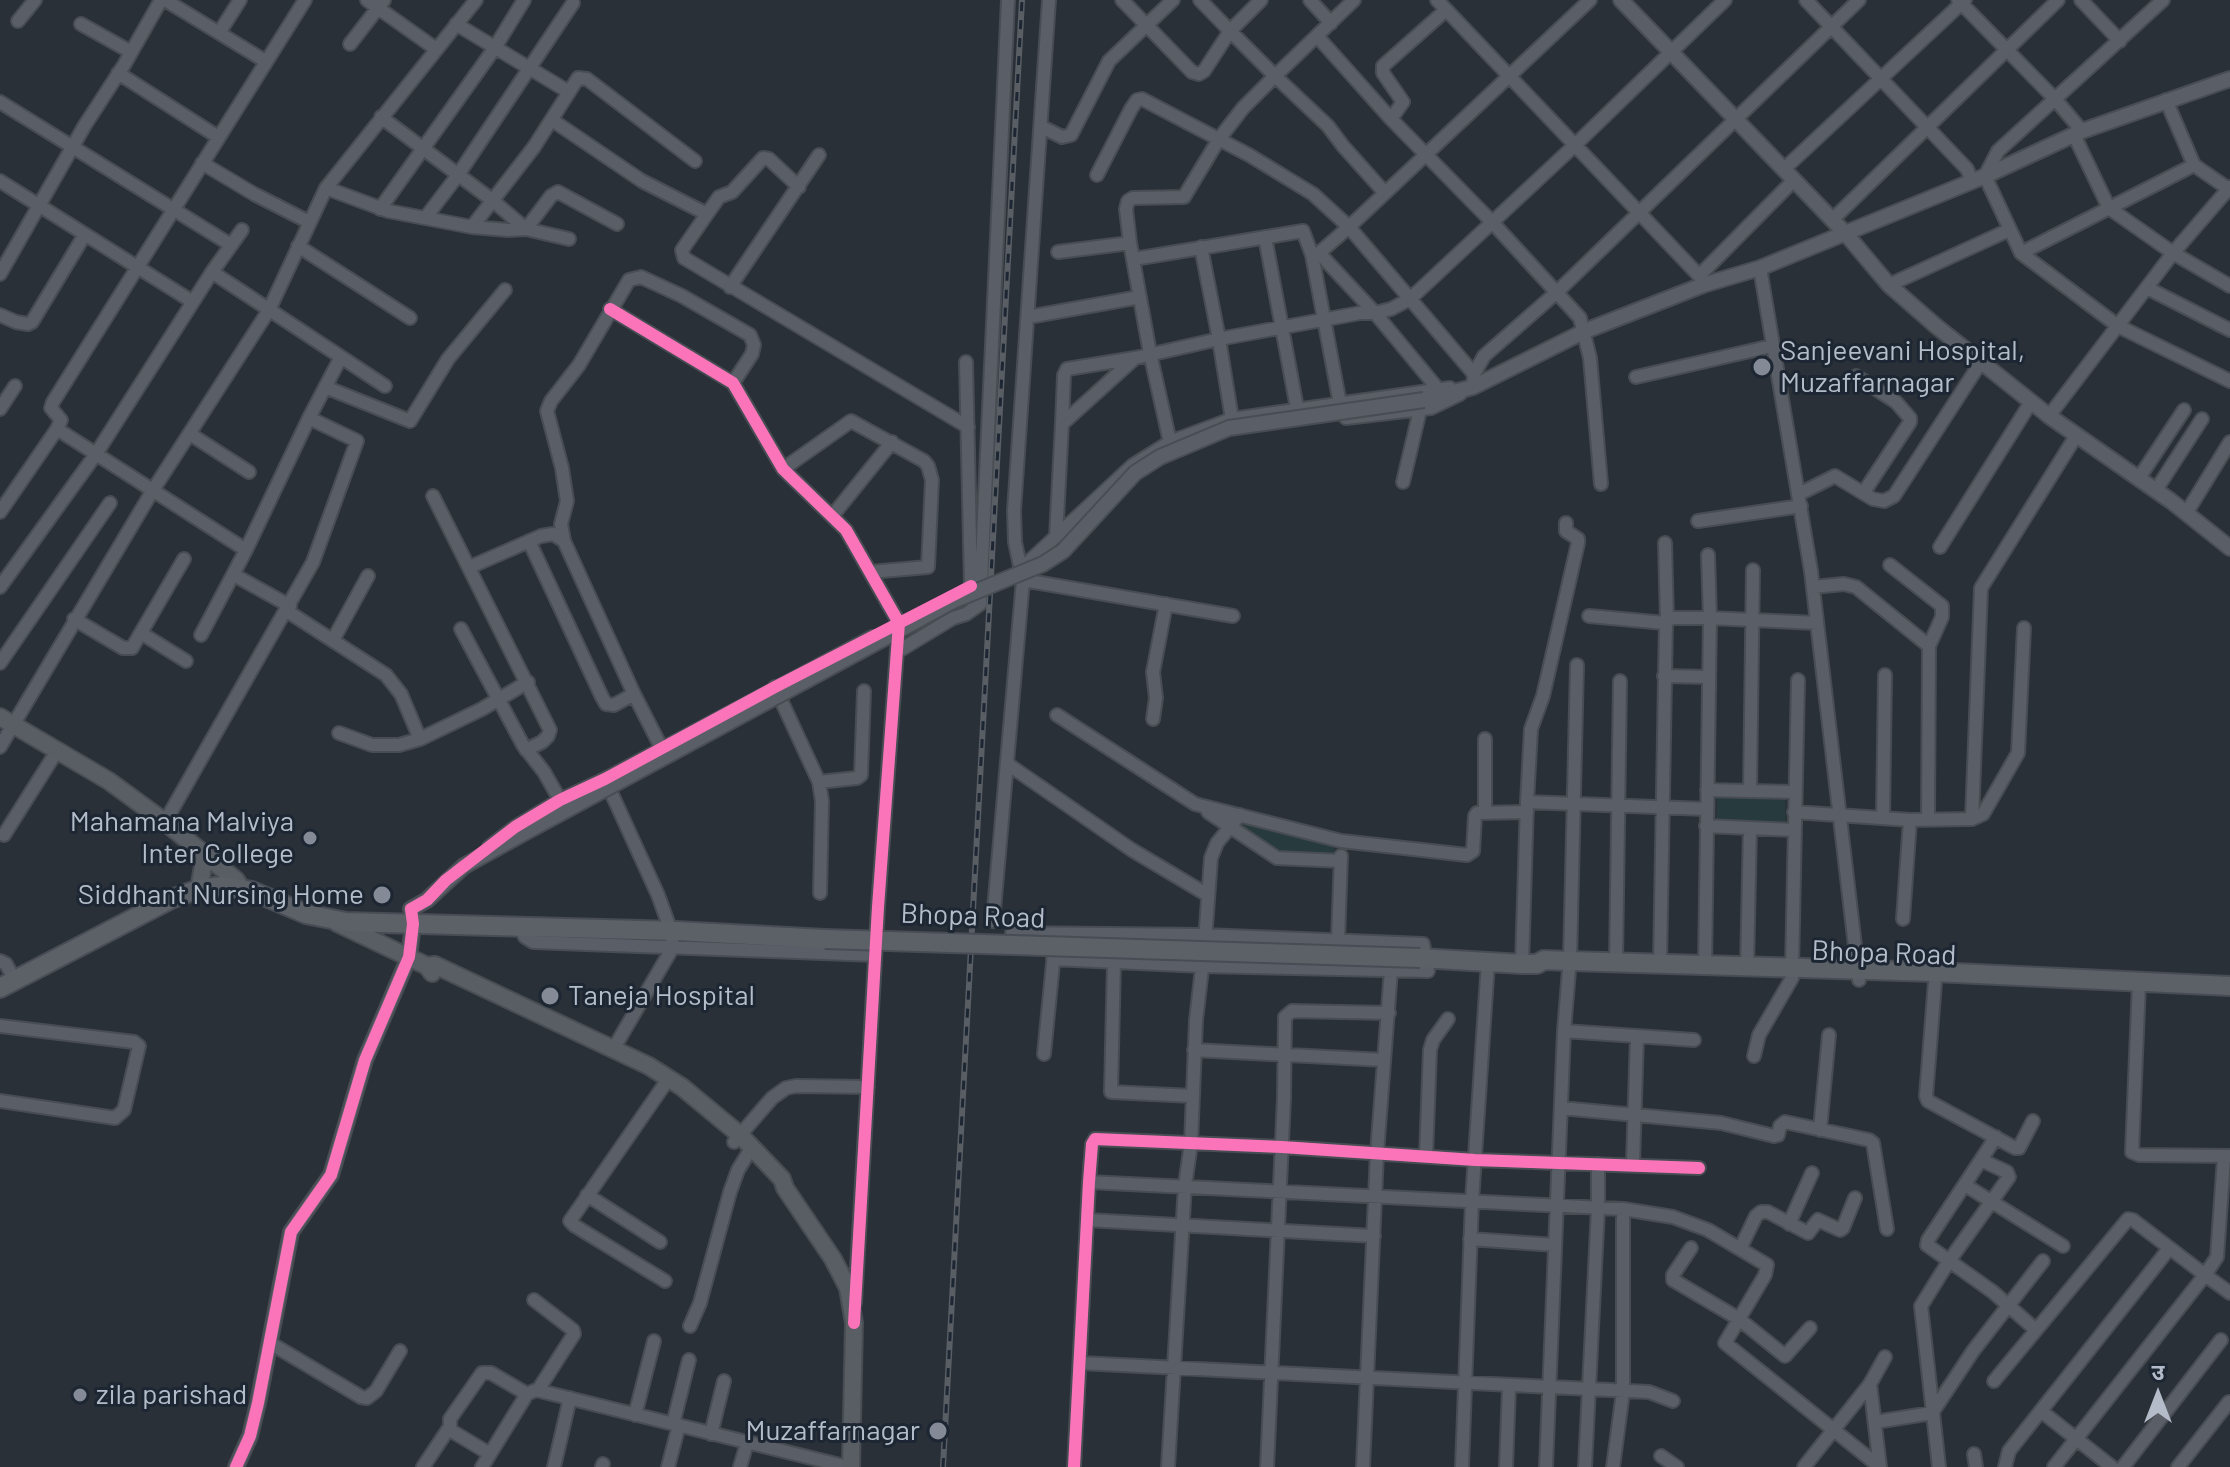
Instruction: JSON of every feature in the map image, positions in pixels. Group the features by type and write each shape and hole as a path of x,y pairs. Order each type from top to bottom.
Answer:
{"main road":[{"path":"6,720 109,781 165,822 238,884"},
{"path":"200,885 205,855"},
{"path":"3,976 200,885 238,884"},
{"name":"Bhopa Road","path":"238,884 306,914 332,921 371,924 412,916 672,939 825,939 1530,964 1544,960 1570,965 1859,975 2230,995"},
{"path":"332,921 614,1048 666,1082 743,1145 775,1185 785,1188 841,1272 848,1288 854,1323 850,1467"},
{"name":"Bhopa Road","path":"1570,965 1616,963 1747,968 1792,974"},
{"path":"427,966 430,972 666,1082"},
{"name":"Bhopa Road","path":"1859,975 1935,982 2139,988 2230,986"}],"street":[{"path":"18,21 35,0"},
{"path":"0,274 163,0 265,61"},
{"path":"219,33 240,0"},
{"path":"0,512 57,429 61,420 52,410 52,405 305,0"},
{"path":"367,0 381,4 436,49"},
{"path":"0,747 6,720 74,619 269,310 326,188 476,0"},
{"path":"380,209 494,49 524,0"},
{"path":"897,652 980,604 1008,0"},
{"path":"993,921 1023,574 1015,542 1014,511 1049,0"},
{"path":"1122,0 1192,72 1199,74 1230,31 1261,0"},
{"path":"1042,127 1062,137 1071,135 1109,61 1173,0"},
{"path":"1200,0 1328,126 1385,193"},
{"path":"1310,0 1331,23"},
{"path":"1170,442 1130,243 1128,201 1133,198 1184,197 1219,139 1243,108 1354,0"},
{"path":"1316,254 1349,227 1590,0"},
{"path":"1621,0 1846,234 1889,285 2049,416 2187,512 2230,548"},
{"path":"1056,537 1064,375 1067,369 1375,313 1410,299 1725,0"},
{"path":"1806,0 1926,127 1979,178 2021,253 2118,326 2230,381"},
{"path":"1473,380 1484,356 1557,292 1859,0"},
{"path":"1832,220 2058,0"},
{"path":"2081,0 2120,41"},
{"path":"1979,178 1998,151 2163,0"},
{"path":"1703,280 1789,175 1961,1 2055,99 2078,133 2103,201 2109,208 2173,253 2230,286"},
{"path":"426,217 458,175 573,3"},
{"path":"350,44 381,4"},
{"path":"1391,119 1403,102 1385,78 1383,66 1442,5 1703,280"},
{"path":"81,24 131,52"},
{"path":"456,24 569,92"},
{"path":"1317,36 1425,156 1492,222 1580,318 1590,358 1601,484"},
{"path":"118,73 218,137"},
{"path":"472,227 511,178 578,78 587,79 695,161"},
{"path":"1261,427 1422,405 1703,280 1760,268 1979,178 2078,133 2230,79"},
{"path":"1097,175 1138,99 1219,139 1313,194 1349,227 1473,380"},
{"path":"2049,416 2173,253 2230,189 2194,165 2166,100"},
{"path":"0,102 231,245"},
{"path":"381,117 526,229"},
{"path":"552,120 642,181 707,214"},
{"path":"730,287 819,155"},
{"path":"799,187 769,159 763,158 732,192 719,197 681,254 730,287 968,427"},
{"path":"202,163 244,189 309,222"},
{"path":"2021,253 2194,165"},
{"path":"2,188 193,302"},
{"path":"326,188 380,209 472,227 526,229 569,239"},
{"path":"526,229 551,196 558,192 617,224"},
{"path":"0,587 96,454 242,230"},
{"path":"1889,285 2009,230"},
{"path":"1134,259 1303,231 1316,254 1375,313 1438,389"},
{"path":"0,315 16,322 32,322 84,236"},
{"path":"1265,237 1297,408"},
{"path":"1058,252 1130,243"},
{"path":"298,246 410,318"},
{"path":"1201,247 1232,419"},
{"path":"1316,254 1340,404"},
{"path":"1760,268 1813,587 1859,975"},
{"path":"212,272 385,386"},
{"path":"662,749 564,541 561,524 567,501 547,411 551,401 579,365 629,280 641,277 682,296 750,335 754,345 752,354 733,383"},
{"path":"2147,288 2230,330"},
{"path":"325,387 410,421 448,359 505,290"},
{"path":"1028,317 1140,297"},
{"path":"610,309 733,383 783,469 846,530 899,623 875,955 854,1323"},
{"path":"1636,377 1772,346"},
{"path":"201,635 234,575 341,357"},
{"path":"1062,424 1135,358"},
{"path":"966,362 971,586 966,614"},
{"path":"1698,521 1800,500 1835,476 1880,501 1894,496 1981,362"},
{"path":"1856,376 1896,402 1910,418 1864,492"},
{"path":"1023,574 1056,537 1133,465 1170,442 1232,419 1438,389 1473,380"},
{"path":"0,409 15,386"},
{"path":"1940,547 2031,402"},
{"path":"1403,482 1422,405"},
{"path":"464,866 953,601 1043,564 1063,551 1135,473 1160,457 1229,428 1422,405"},
{"path":"2139,478 2184,410"},
{"path":"165,822 313,562 357,444 355,440 309,418"},
{"path":"2156,490 2202,419"},
{"path":"783,469 851,421 924,461 931,473 929,563 925,569 870,572"},
{"path":"57,429 246,550"},
{"path":"190,434 249,472"},
{"path":"1972,819 1981,588 2076,436"},
{"path":"833,515 892,442"},
{"path":"2187,512 2230,442"},
{"path":"433,496 528,682 550,733 542,742 526,750"},
{"path":"0,663 110,503"},
{"path":"1530,964 1527,807 1531,729 1543,696 1578,543 1578,539 1566,531 1566,523"},
{"path":"470,567 548,534 564,541"},
{"path":"529,541 606,704 614,705 634,694"},
{"path":"1660,965 1665,543"},
{"path":"1705,967 1710,618 1708,555"},
{"path":"74,619 128,649 132,648 184,559"},
{"path":"1890,565 1942,606 1942,617 1929,646"},
{"path":"1750,791 1753,570"},
{"path":"1023,574 1233,616"},
{"path":"234,575 386,675 410,712 420,739"},
{"path":"333,640 368,576"},
{"path":"1813,587 1844,584 1856,587 1929,646 1928,819"},
{"path":"236,1467 250,1436 291,1232 331,1175 365,1060 409,957 412,916 464,866 515,827 560,800 971,586"},
{"path":"1153,719 1156,702 1153,672 1166,604"},
{"path":"1589,616 1666,621 1710,618 1817,623"},
{"path":"1794,812 1910,820 1972,819 1983,814 2018,753 2024,628"},
{"path":"461,629 526,750 544,772 560,800"},
{"path":"141,633 186,661"},
{"path":"1546,1467 1564,1031 1570,965 1577,665"},
{"path":"1883,818 1885,675"},
{"path":"1664,676 1709,677"},
{"path":"1754,1056 1759,1035 1792,974 1798,680"},
{"path":"1616,963 1620,681"},
{"path":"339,733 372,745 399,745 420,739 528,682"},
{"path":"775,687 819,782 822,801 820,893"},
{"path":"819,782 861,775 864,691"},
{"path":"1057,715 1195,804 1235,820 1341,841 1470,855 1474,847 1475,816 1485,813 1572,804 1706,809"},
{"path":"1485,739 1485,813"},
{"path":"4,835 57,751"},
{"path":"1007,761 1132,850 1206,894"},
{"path":"605,779 630,831 672,939 614,1048"},
{"path":"1707,790 1794,792"},
{"path":"1168,1467 1206,894 1214,849 1235,820"},
{"path":"1235,820 1277,858 1341,861"},
{"path":"1903,919 1910,820"},
{"path":"1706,826 1793,830"},
{"path":"1747,968 1750,828"},
{"path":"1338,940 1341,841"},
{"path":"1012,933 1205,935 1423,944 1428,971 1053,959"},
{"path":"1044,1054 1056,934"},
{"path":"672,939 875,955"},
{"path":"1114,962 1111,1092 1192,1096"},
{"path":"1462,1467 1470,1239 1488,962"},
{"path":"1363,1467 1377,1153 1391,970"},
{"path":"1935,982 1927,1099 2012,1147 2019,1148 2033,1121"},
{"path":"2054,1467 2217,1257 2227,1157 2139,1155 2132,1152 2139,988"},
{"path":"1267,1467 1285,1017 1290,1011 1389,1013"},
{"path":"1426,1156 1430,1050 1433,1040 1448,1019"},
{"path":"0,1026 134,1042 139,1046 124,1110 115,1118 0,1101"},
{"path":"1564,1031 1694,1040"},
{"path":"1820,1130 1829,1035"},
{"path":"1633,1163 1637,1036"},
{"path":"1194,1050 1384,1060"},
{"path":"665,1281 571,1223 571,1218 666,1082"},
{"path":"690,1326 704,1291 743,1145 772,1098 786,1088 796,1086 868,1087"},
{"path":"1561,1108 1721,1123 1774,1136 1779,1134 1783,1122 1871,1141 1887,1229"},
{"path":"1996,1137 1927,1243 2036,1330"},
{"path":"1074,1467 1089,1182 1092,1144 1097,1138 1475,1160 1633,1163 1699,1168"},
{"path":"1939,1467 1921,1309 1924,1299 1949,1261 2009,1177 2009,1174 1981,1160"},
{"path":"1585,1467 1598,1164"},
{"path":"1789,1224 1812,1173"},
{"path":"1089,1182 1623,1209 1654,1212 1691,1222 1767,1265 1768,1269 1727,1338 1726,1346 1880,1467"},
{"path":"1965,1185 2063,1246"},
{"path":"587,1195 660,1242"},
{"path":"1740,1249 1761,1212 1768,1212 1808,1233 1816,1222 1822,1220 1840,1230 1855,1198"},
{"path":"1613,1467 1623,1392 1623,1209"},
{"path":"1994,1381 2128,1219 2230,1293"},
{"path":"1087,1220 1374,1236"},
{"path":"1470,1239 1555,1245"},
{"path":"1691,1248 1673,1275 1673,1280 1739,1319 1784,1356 1810,1328"},
{"path":"2005,1467 2009,1451 2168,1250"},
{"path":"1875,1422 1932,1413 1973,1351 2043,1261"},
{"path":"482,1467 574,1334 573,1330 534,1300"},
{"path":"2123,1467 2221,1340"},
{"path":"635,1415 654,1341"},
{"path":"270,1343 367,1398 376,1391 400,1351"},
{"path":"1804,1467 1870,1384 1885,1357"},
{"path":"668,1467 689,1360"},
{"path":"1081,1363 1655,1393 1673,1401"},
{"path":"423,1467 449,1428 450,1419 482,1373 491,1373 532,1392 570,1398 747,1443 808,1463 850,1467"},
{"path":"711,1434 724,1381"},
{"path":"1870,1384 1880,1467"},
{"path":"1506,1467 1509,1387"},
{"path":"554,1467 570,1398"},
{"path":"2178,1467 2229,1402"},
{"path":"2041,1411 2112,1467"},
{"path":"449,1428 490,1454"},
{"path":"740,1467 747,1443"},
{"path":"1661,1456 1677,1467"}],"green space":[{"path":"1717,795 1785,798 1786,825 1717,821"},
{"path":"1245,820 1335,842 1334,856 1287,854 1242,828"}],"railway":[{"path":"943,1467 1022,0"}],"cycle path":[{"path":"610,309 733,383 783,469 846,530 899,623 878,907 854,1323"},
{"path":"236,1467 250,1436 258,1403 291,1232 331,1175 365,1060 409,957 413,924 411,909 427,900 446,880 515,827 560,800 971,586"},
{"path":"1074,1467 1089,1182 1095,1139 1475,1160 1699,1168"}],"place":[{"name":"Sanjeevani Hospital, Muzaffarnagar","path":"1762,367"},
{"name":"Mahamana Malviya Inter College","path":"310,838"},
{"name":"Siddhant Nursing Home","path":"382,895"},
{"name":"Taneja Hospital","path":"550,996"},
{"name":"zila parishad","path":"80,1395"},
{"name":"Muzaffarnagar","path":"938,1431"}]}
